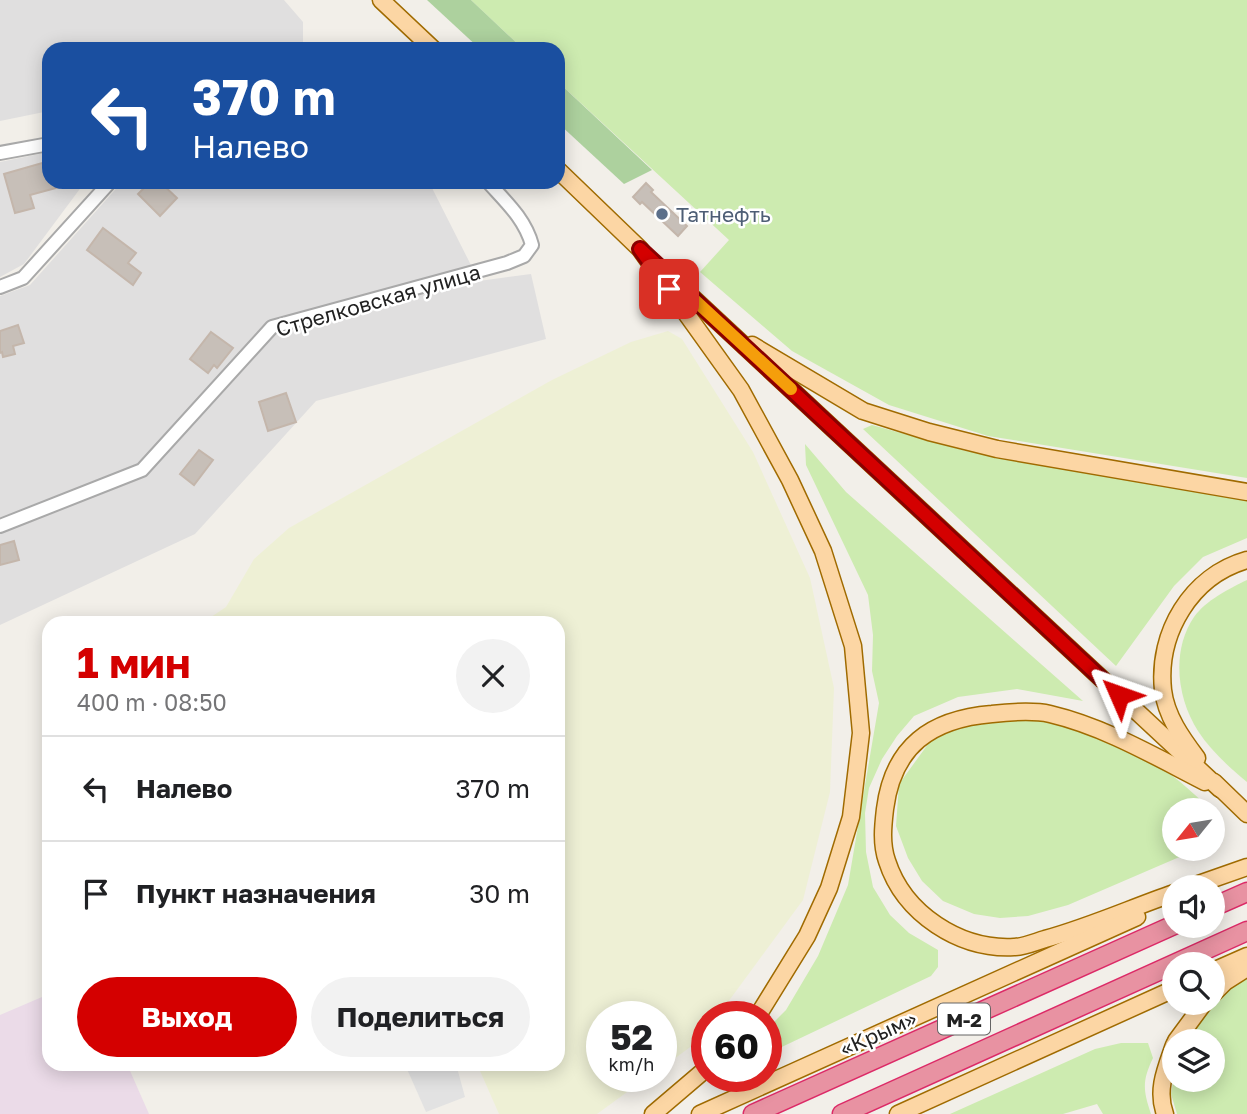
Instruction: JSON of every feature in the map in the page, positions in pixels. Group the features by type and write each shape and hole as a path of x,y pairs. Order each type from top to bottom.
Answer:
{"highway":[{"path":"1225,902 1247,892"},
{"name":"«Крым»","path":"753,1114 1162,930"},
{"name":"М-2","path":"842,1114 1247,931"}],"main road":[{"path":"381,0 426,42"},
{"path":"565,177 1247,814"},
{"path":"640,249 741,390 790,480 823,551 853,646 861,733 851,817 829,888 807,936 767,1001"},
{"path":"724,328 863,411 916,428 998,449 1247,492"},
{"path":"1220,789 1176,729 1163,692 1163,657 1170,628 1190,597 1230,565 1247,560"},
{"path":"1162,897 1066,933 1015,947 972,943 929,921 905,897 887,862 882,833 889,781 919,737 937,727 972,715 1009,712 1049,714 1102,732 1220,789"},
{"path":"1224,875 1247,867"},
{"path":"1225,877 1247,867"},
{"path":"701,1114 1162,905"},
{"path":"1225,966 1247,956"},
{"path":"1225,982 1247,968"},
{"path":"898,1114 1162,994"},
{"path":"1162,1077 1161,1103 1165,1114"},
{"path":"653,1114 691,1082"}],"street":[{"path":"0,153 42,145"},
{"path":"0,286 23,278 104,189"},
{"name":"Стрелковская улица","path":"0,527 142,470 272,327 507,263 524,256 532,245 528,231 517,213 495,189"}],"shaded area":[{"path":"0,0 284,0 303,22 303,42 42,42 42,112 0,121"},
{"path":"42,153 42,189 80,189 24,264 0,277 0,162"},
{"path":"116,189 433,189 479,281 531,274 546,339 316,401 195,534 0,625 0,296 30,285"},
{"path":"42,997 42,1071 130,1071 149,1114 0,1114 0,1015"},
{"path":"408,1071 458,1071 465,1097 426,1112"}],"green space":[{"path":"427,0 471,0 516,42 472,42"},
{"path":"471,0 1247,0 1247,478 988,436 889,405 792,351 700,272 729,240 565,88 565,42 516,42"},
{"path":"565,89 652,170 624,184 565,129"},
{"path":"668,331 682,339 753,452 810,578 834,688 830,792 803,900 729,1001 691,1001 691,1046 677,1057 677,1001 586,1001 586,1092 627,1092 597,1114 499,1114 480,1071 565,1071 565,616 212,616 226,607 254,559 289,528 552,380 631,342"},
{"path":"872,425 966,451 1247,499 1247,538 1203,557 1174,586 1116,666 863,429"},
{"path":"805,444 846,492 1083,701 1017,689 958,697 914,716 882,759 869,788 865,813 866,852 873,887 890,915 909,933 938,950 938,967 931,976 782,1047 782,1014 818,956 848,885 879,703 872,671 873,635 868,595 806,465"},
{"path":"1247,580 1247,782 1214,752 1198,731 1181,689 1180,659 1187,630 1199,611 1211,600"},
{"path":"1028,716 1120,746 1154,763 1198,798 1162,798 1162,861 1170,861 1068,905 1028,916 1000,918 974,914 943,901 922,881 908,858 896,826 899,784 931,740 969,724"},
{"path":"1247,975 1247,1114 1177,1114 1171,1092 1225,1092 1225,1029 1196,1029 1206,1015 1225,1015 1225,995"},
{"path":"1121,1043 1148,1043 1153,1058 1145,1086 1151,1114 1103,1114 1097,1104 1063,1114 950,1114 1095,1049"}],"building":[{"path":"42,163 42,189 52,189 30,195 34,208 15,213 4,174"},
{"path":"646,183 653,190 651,192 687,226 678,236 642,202 640,204 633,197"},
{"path":"143,189 167,189 177,198 160,216 138,194"},
{"path":"103,228 136,253 128,263 141,273 133,285 87,250"},
{"path":"18,325 24,343 13,346 15,354 3,357 2,352 0,353 0,331"},
{"path":"211,332 233,348 217,368 214,365 208,373 190,359"},
{"path":"286,393 296,422 268,431 259,402"},
{"path":"199,450 213,460 194,485 180,474"},
{"path":"14,541 19,560 0,565 0,545"}],"slow traffic":[{"path":"687,293 791,389"}],"place":[{"name":"Татнефть","path":"662,214"}],"route":[{"path":"669,289 640,249 1119,695"}]}
